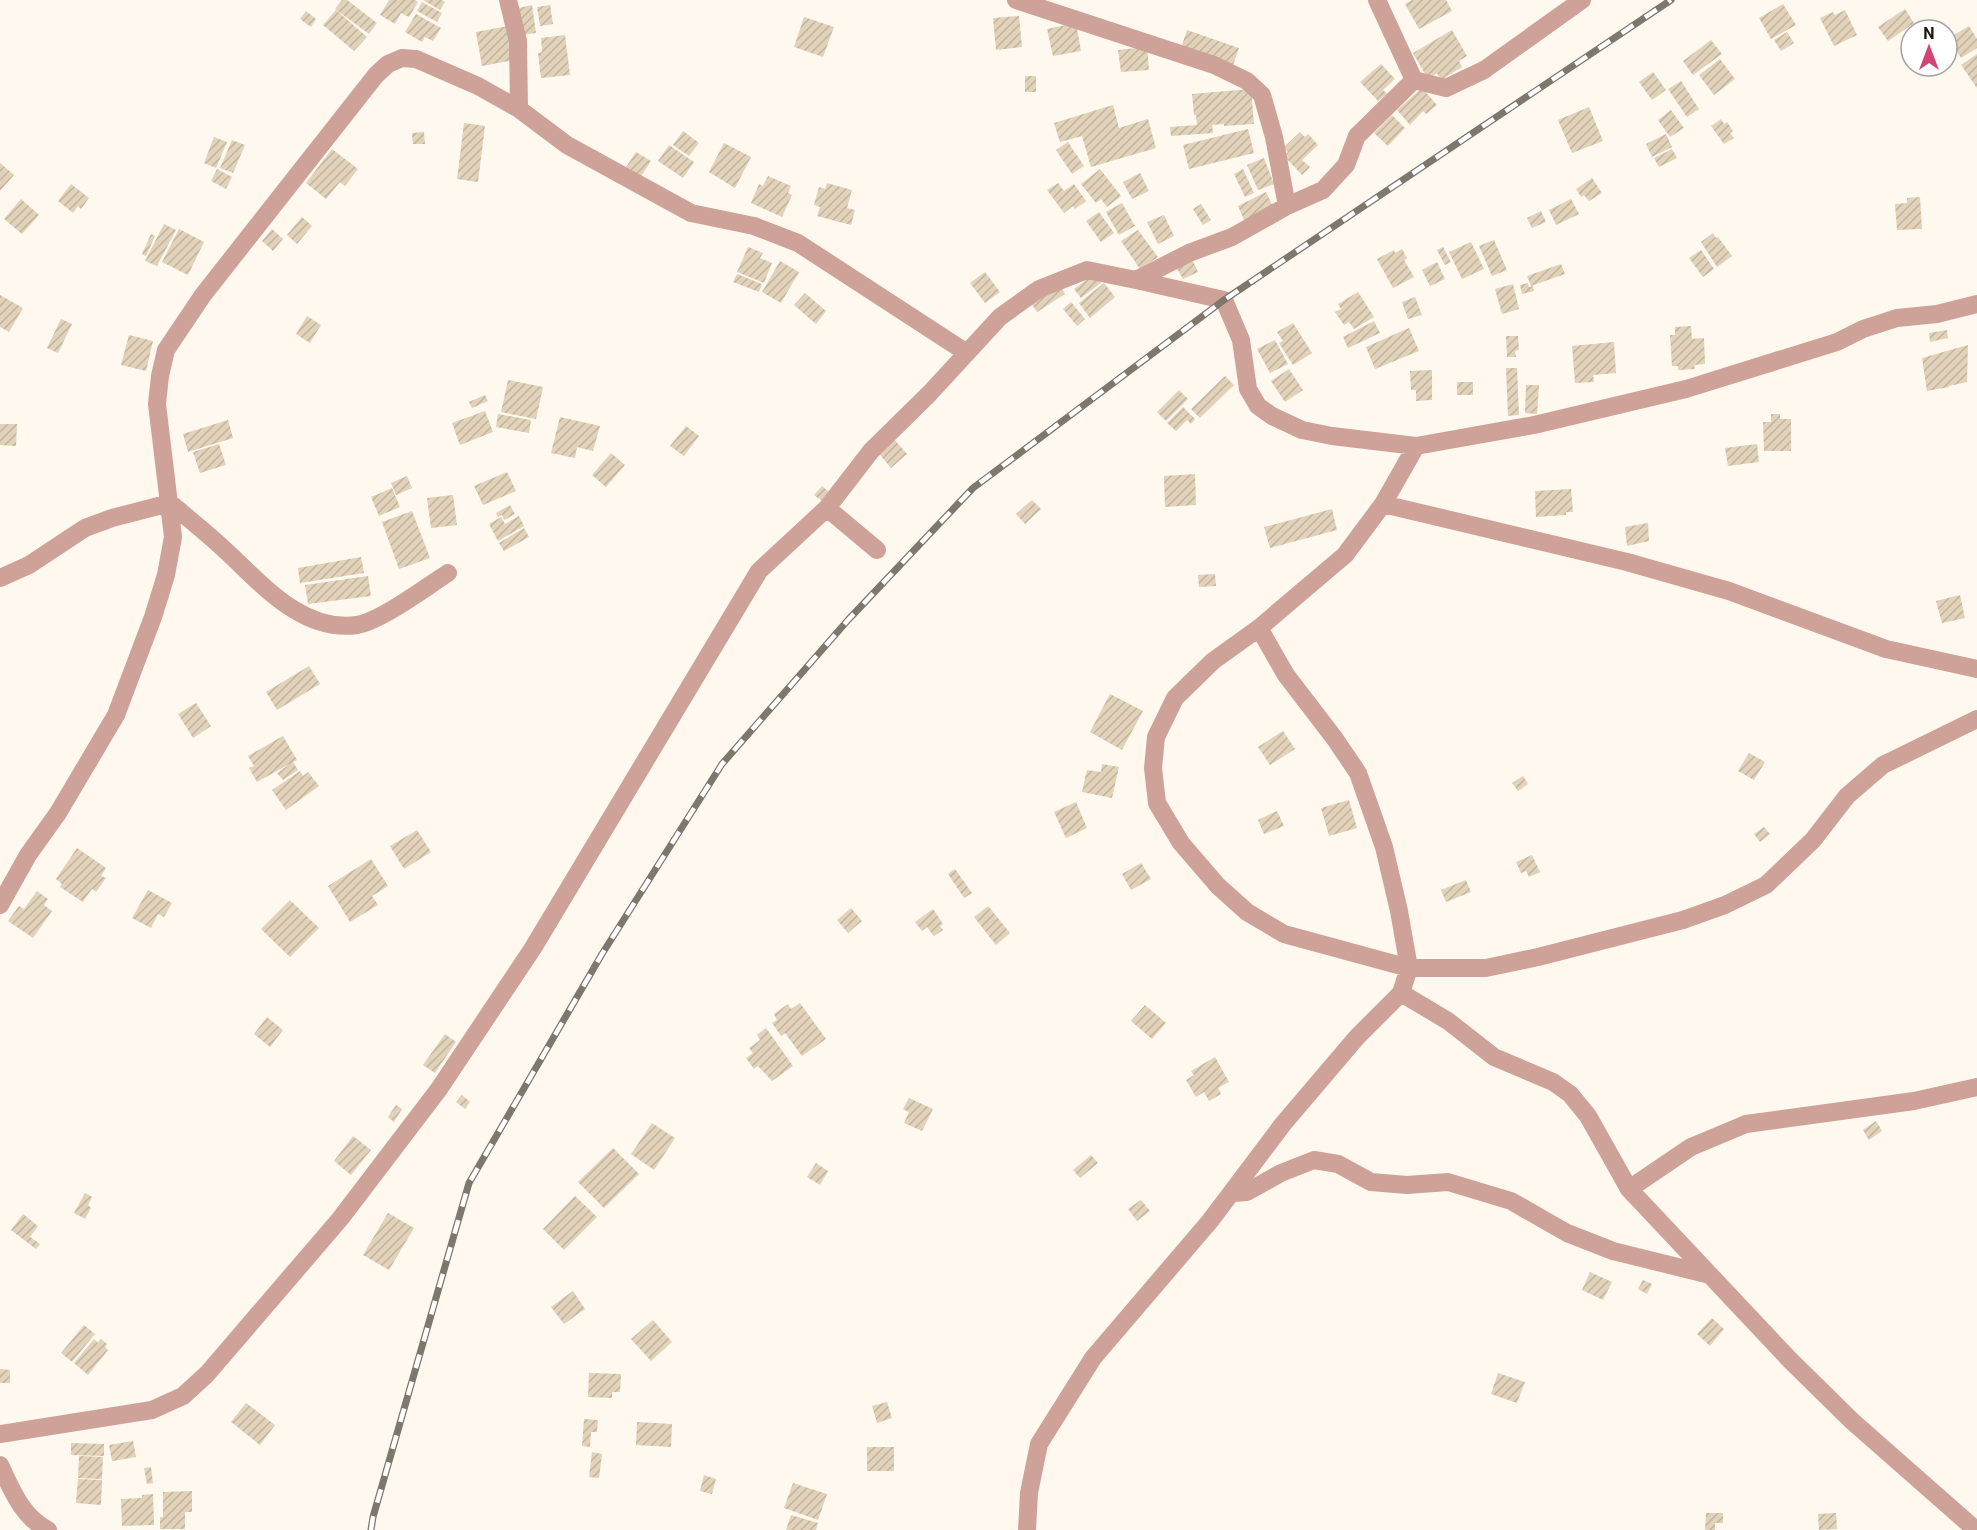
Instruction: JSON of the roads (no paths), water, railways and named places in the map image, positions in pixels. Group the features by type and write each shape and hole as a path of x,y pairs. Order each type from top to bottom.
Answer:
{"street":[{"path":"508,0 518,41 519,109"},
{"path":"1016,0 1214,64 1247,81 1262,95 1274,137 1287,206"},
{"path":"1377,0 1414,80"},
{"path":"1414,80 1446,88 1484,70 1582,0"},
{"path":"0,905 28,855 58,813 116,715 153,617 166,574 173,537 157,404 166,350 202,295 376,75 388,64 402,58 417,59 478,86 519,109 567,145 691,213 754,226 798,243 967,353"},
{"path":"1136,280 1189,253 1232,237 1287,206 1323,190 1346,165 1358,136 1414,80"},
{"path":"0,1434 152,1410 183,1396 207,1374 340,1219 439,1089 533,948 759,571 827,508 871,451 929,394 1000,317 1039,290 1087,270 1224,300 1241,340 1248,389 1258,406 1272,416 1302,430 1416,446 1534,426 1686,389 1838,342 1863,329 1897,318 1937,314 1977,304"},
{"path":"1416,446 1383,504 1345,555 1259,628 1213,661 1175,698 1156,737 1153,768 1157,803 1181,843 1218,886 1247,912 1284,934 1409,968 1486,968 1683,920 1725,905 1766,885 1813,840 1847,796 1883,765 1977,719"},
{"path":"170,503 225,549 277,599 309,617 332,624 357,625 387,612 448,573"},
{"path":"0,578 29,565 85,528 112,518 170,503"},
{"path":"1383,504 1627,561 1729,591 1886,649 1977,669"},
{"path":"827,508 877,550"},
{"path":"1027,1530 1029,1493 1039,1444 1093,1358 1233,1193 1283,1124 1357,1037 1401,993 1409,968 1399,911 1384,848 1358,773 1286,675 1259,628"},
{"path":"1401,993 1448,1021 1494,1057 1553,1083 1570,1094 1588,1116 1629,1189 1790,1360 1852,1421 1976,1530"},
{"path":"1629,1189 1691,1147 1746,1124 1914,1101 1977,1087"},
{"path":"1233,1193 1247,1192 1281,1173 1314,1160 1338,1164 1371,1182 1407,1185 1448,1182 1511,1201 1568,1233 1613,1251 1710,1275"},
{"path":"0,1465 22,1509 37,1525 48,1530"}],"railway":[{"path":"371,1530 469,1183 602,954 722,764 848,620 973,488 1224,300 1671,0"}]}
